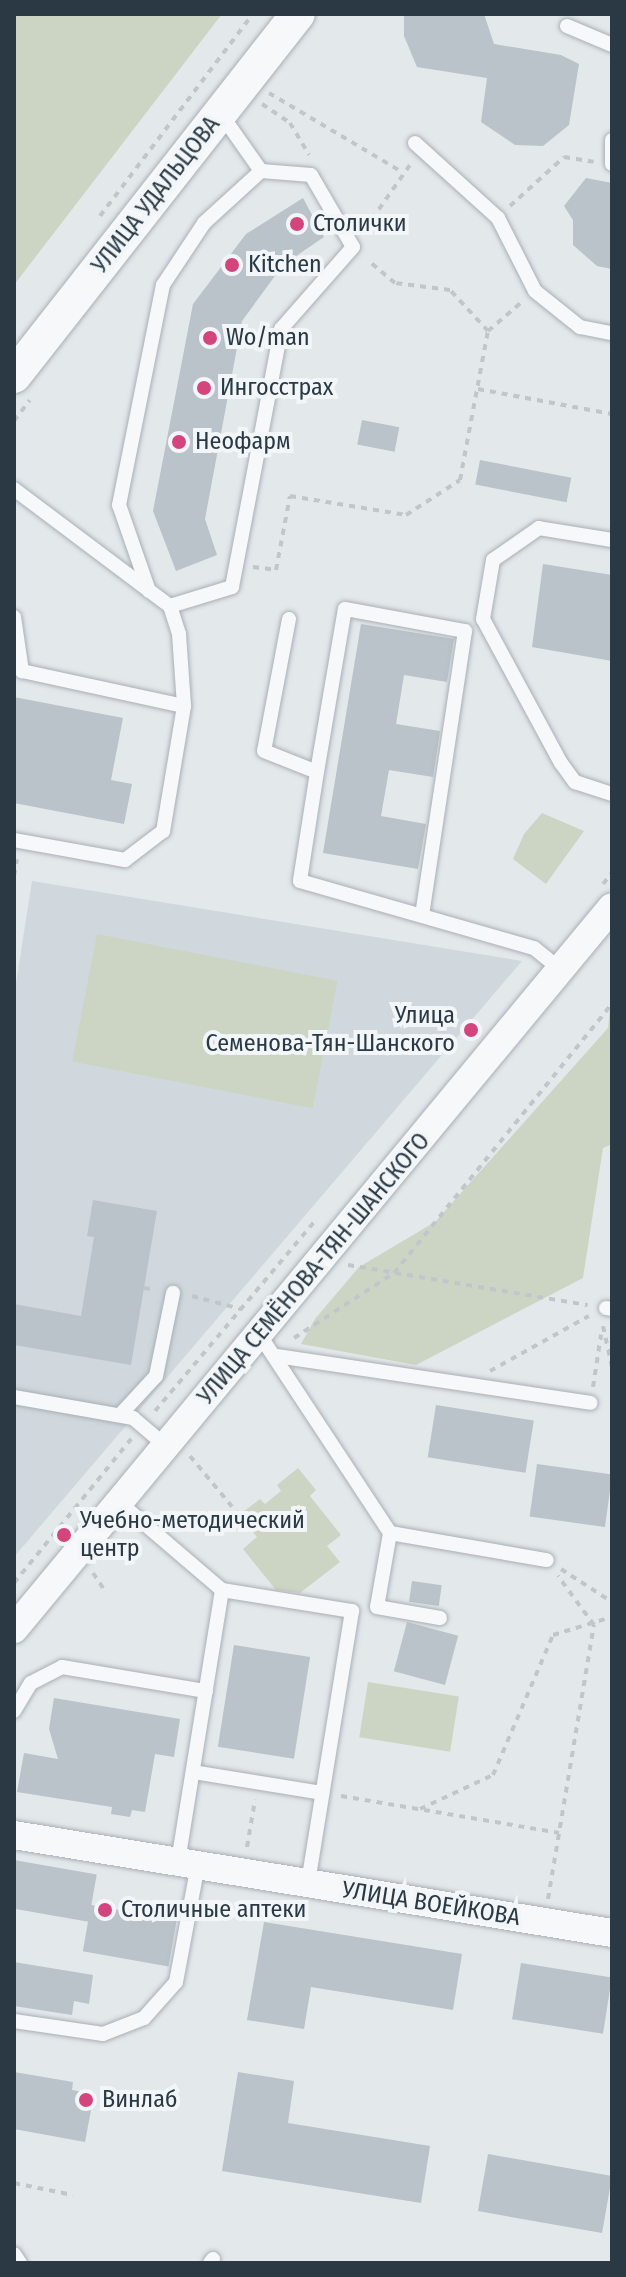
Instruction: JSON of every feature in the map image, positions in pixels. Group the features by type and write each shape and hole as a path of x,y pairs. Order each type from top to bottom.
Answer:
{"street":[{"name":"УЛИЦА УДАЛЬЦОВА","path":"14,376 298,14"},
{"name":"УЛИЦА СЕМЁНОВА-ТЯН-ШАНСКОГО","path":"14,1629 119,1502 273,1345 561,970 610,912"},
{"name":"УЛИЦА ВОЕЙКОВА","path":"14,1835 612,1933"}],"lane":[{"path":"567,26 612,45"},
{"path":"221,114 261,171"},
{"path":"610,164 612,140"},
{"path":"419,148 498,218 535,291 580,327 612,333"},
{"path":"149,591 119,505 163,285 204,223 261,171 311,175 353,247 281,329 232,587 170,606"},
{"path":"14,489 170,606 179,634 184,706 163,831 125,860 14,840"},
{"path":"612,540 539,528 493,560 483,619 568,773 591,791 612,794"},
{"path":"422,915 465,631 345,609 300,881 534,948 561,970"},
{"path":"14,617 22,671 184,706"},
{"path":"289,619 264,751 317,772"},
{"path":"120,1415 156,1376 173,1293"},
{"path":"273,1345 487,1387 590,1403"},
{"path":"273,1345 390,1533 377,1607"},
{"path":"14,1397 133,1418 174,1448"},
{"path":"119,1502 222,1590 352,1611 377,1607 440,1618"},
{"path":"390,1533 547,1560"},
{"path":"14,2021 103,2034 144,2018 176,1982 188,1864 193,1772 222,1590"},
{"path":"308,1884 352,1611"},
{"path":"14,1711 31,1683 62,1667 206,1691"},
{"path":"193,1772 322,1793"}],"path":[{"path":"91,228 253,14"},
{"path":"264,90 402,172"},
{"path":"419,148 353,247 395,283 450,290 488,331"},
{"path":"498,218 564,157 610,164"},
{"path":"235,564 276,570 290,496 406,515 460,480 488,331 535,291"},
{"path":"478,389 612,414"},
{"path":"273,1345 394,1273 612,1004"},
{"path":"335,1263 609,1308"},
{"path":"231,1303 239,1309"},
{"path":"590,1403 601,1335 609,1308"},
{"path":"487,1387 490,1368 609,1308"},
{"path":"601,1335 612,1367"},
{"path":"174,1448 239,1515"},
{"path":"547,1560 612,1602"},
{"path":"546,1910 594,1625 547,1560"},
{"path":"87,1564 106,1592"},
{"path":"420,1809 493,1775 553,1635 612,1617"},
{"path":"245,1861 258,1783"},
{"path":"322,1793 559,1833"},
{"path":"14,2183 73,2195"}],"shaded area":[{"path":"32,881 522,961 14,1557 14,996"}],"green space":[{"path":"14,14 222,14 14,285"},
{"path":"542,813 584,831 546,884 513,859 524,834"},
{"path":"97,934 337,981 313,1108 72,1062"},
{"path":"612,989 612,1144 603,1148 583,1278 416,1365 301,1344 315,1319 359,1267 435,1222 608,1028"},
{"path":"298,1468 316,1490 310,1496 341,1535 327,1546 340,1562 300,1593 276,1590 243,1549 257,1537 239,1515 260,1499 265,1504 281,1491 277,1485"},
{"path":"368,1682 459,1696 450,1752 359,1737"}],"building":[{"path":"404,14 484,14 494,44 561,55 579,64 569,125 543,146 515,145 481,122 487,78 417,67 404,36"},
{"path":"586,178 612,183 612,269 597,266 573,245 573,220 564,206"},
{"path":"303,198 324,237 283,265 242,321 205,519 217,555 176,571 153,511 193,304 246,234"},
{"path":"362,420 399,427 395,452 357,445"},
{"path":"480,460 571,478 567,502 475,485"},
{"path":"543,564 612,575 612,661 532,647"},
{"path":"361,624 454,639 447,682 404,675 396,724 440,731 433,777 389,770 381,816 426,824 418,869 323,853"},
{"path":"14,697 123,718 111,780 132,784 124,824 14,803"},
{"path":"93,1200 157,1211 131,1365 14,1345 14,1304 81,1316 94,1237 87,1236"},
{"path":"436,1405 534,1420 525,1473 428,1457"},
{"path":"537,1464 612,1475 605,1527 530,1516"},
{"path":"412,1581 442,1585 439,1606 409,1602"},
{"path":"407,1622 458,1636 445,1685 394,1671"},
{"path":"234,1645 310,1657 294,1759 218,1747"},
{"path":"54,1698 180,1719 174,1757 155,1754 145,1812 132,1810 130,1817 111,1814 112,1807 17,1792 24,1753 58,1759 49,1729"},
{"path":"14,1860 97,1875 88,1922 14,1909"},
{"path":"91,1905 177,1920 169,1966 83,1951"},
{"path":"264,1922 462,1954 453,2010 311,1987 304,2029 247,2020"},
{"path":"14,1962 93,1975 89,2004 74,2001 72,2015 14,2006"},
{"path":"521,1963 612,1977 603,2034 512,2019"},
{"path":"14,2072 73,2082 72,2090 94,2094 85,2142 14,2129"},
{"path":"238,2072 294,2081 288,2123 430,2146 421,2203 222,2171"},
{"path":"488,2154 612,2176 602,2233 478,2211"}],"place":[{"name":"Столички","path":"297,224"},
{"name":"Kitchen","path":"232,265"},
{"name":"Wo/man","path":"210,338"},
{"name":"Ингосстрах","path":"204,388"},
{"name":"Неофарм","path":"179,442"},
{"name":"Улица Семенова-Тян-Шанского","path":"471,1030"},
{"name":"Учебно-методический центр","path":"64,1535"},
{"name":"Столичные аптеки","path":"105,1910"},
{"name":"Винлаб","path":"86,2100"}]}
